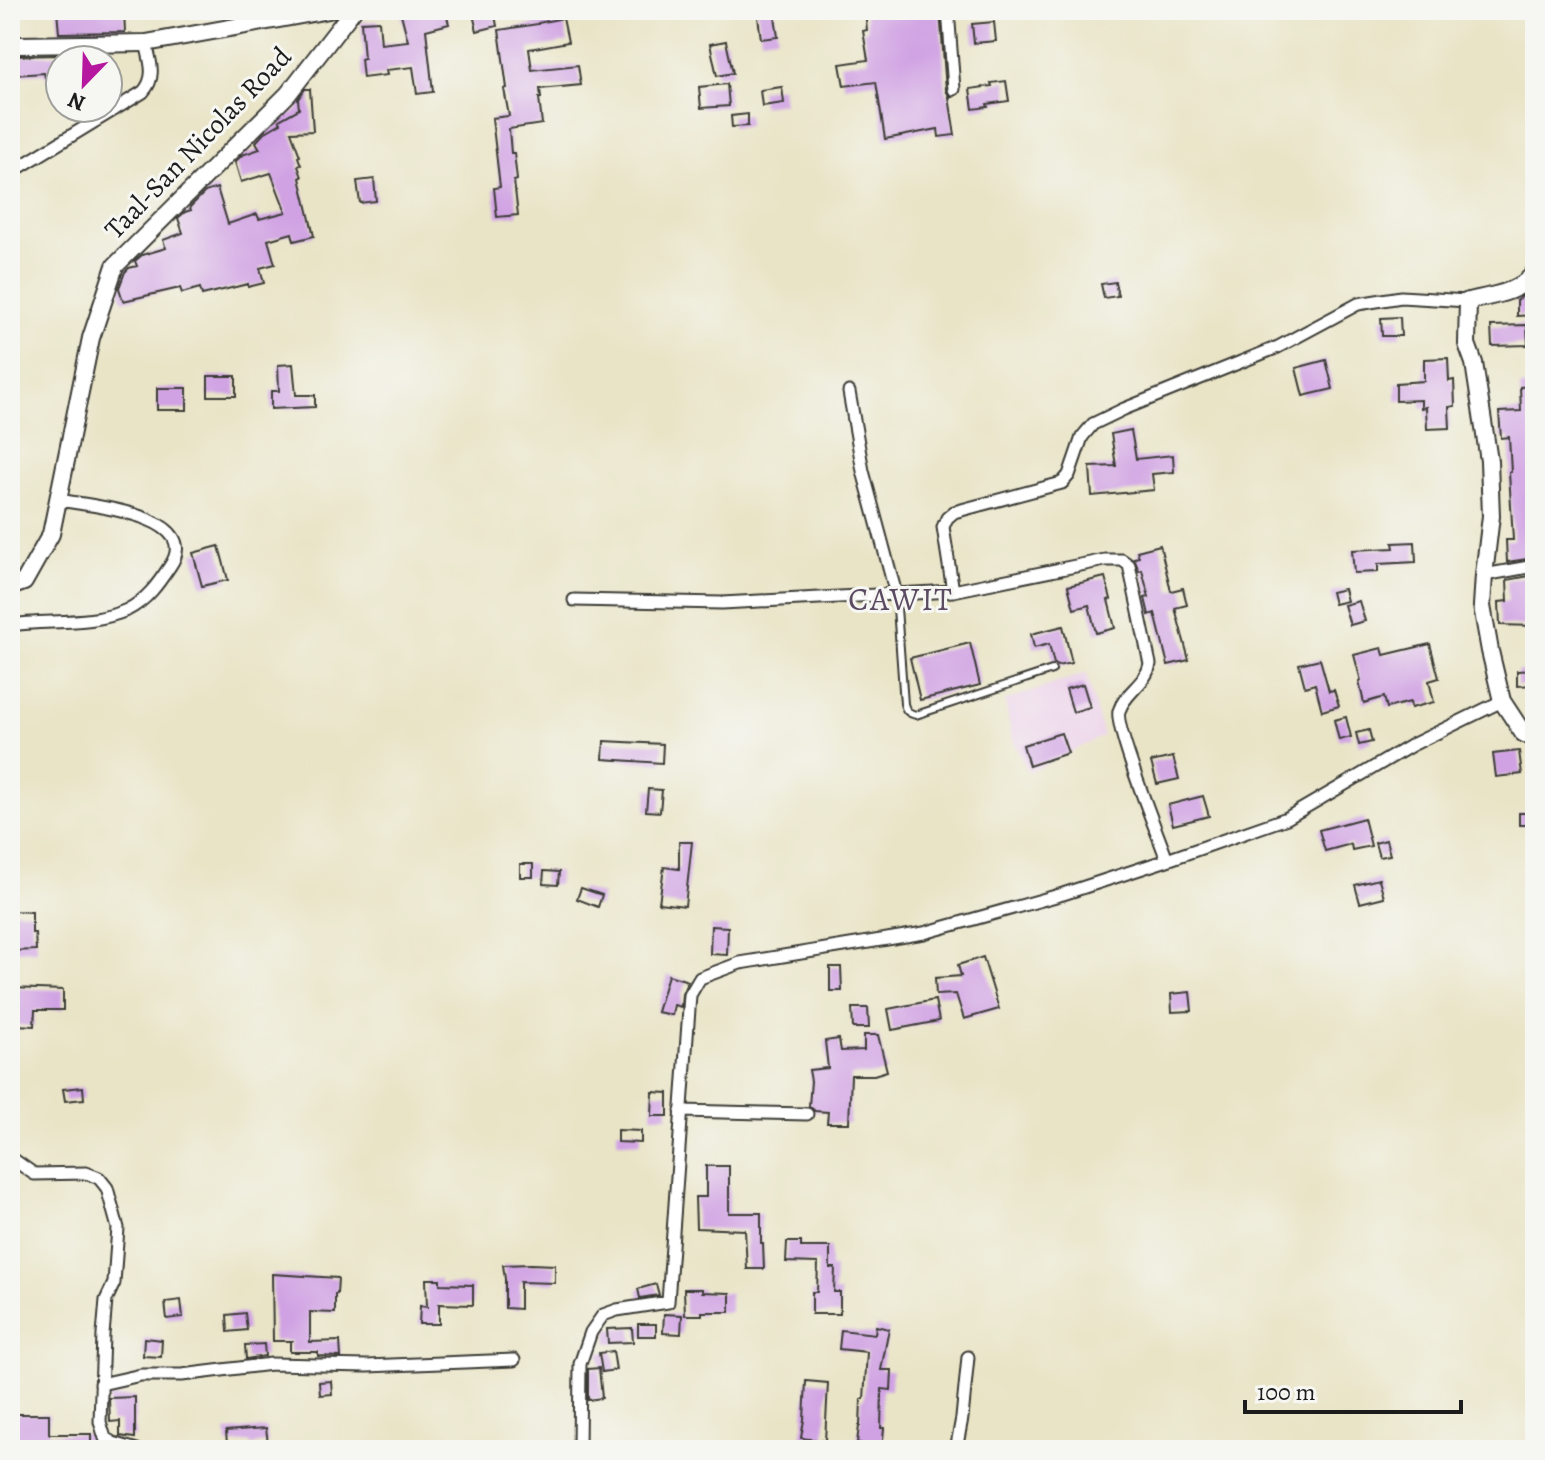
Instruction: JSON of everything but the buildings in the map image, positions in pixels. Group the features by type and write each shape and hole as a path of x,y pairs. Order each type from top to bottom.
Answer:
{"street":[{"path":"10,43 146,43 329,10"},
{"name":"Taal-San Nicolas Road","path":"10,587 24,582 51,534 91,338 115,266 288,94 353,10"},
{"path":"948,10 954,89"},
{"path":"10,173 143,92 151,83 152,71 146,43"},
{"path":"953,591 943,527 947,518 954,512 1062,483 1069,475 1082,437 1093,424 1278,347 1358,304 1401,297 1468,301 1510,291 1521,286 1535,272"},
{"path":"1468,301 1467,344 1474,363 1489,461 1491,516 1482,606 1502,701 1523,733 1535,739"},
{"path":"849,392 863,471 896,594"},
{"path":"10,625 95,619 126,610 152,592 174,560 176,544 168,529 123,512 58,500"},
{"path":"574,600 722,603 953,591 1105,560 1122,560 1129,565 1150,664 1148,674 1122,704 1118,714 1124,740 1167,860"},
{"path":"1484,575 1535,566"},
{"path":"579,1450 580,1364 591,1332 603,1315 668,1302 690,995 700,978 740,963 924,933 1063,894 1167,860 1287,818 1412,745 1502,701"},
{"path":"681,1111 807,1114"},
{"path":"10,1157 34,1174 86,1173 99,1178 107,1188 118,1228 114,1283 106,1300 100,1422 105,1438 137,1450"},
{"path":"956,1450 968,1357"},
{"path":"101,1384 141,1375 182,1375 271,1364 367,1366 514,1360"}],"lane":[{"path":"896,594 904,704 910,714 916,715 1052,670"}],"shaded area":[{"path":"1086,673 1103,736 1028,773 1011,734 1005,701"}],"district":[{"name":"CAWIT","path":"901,599"}]}
